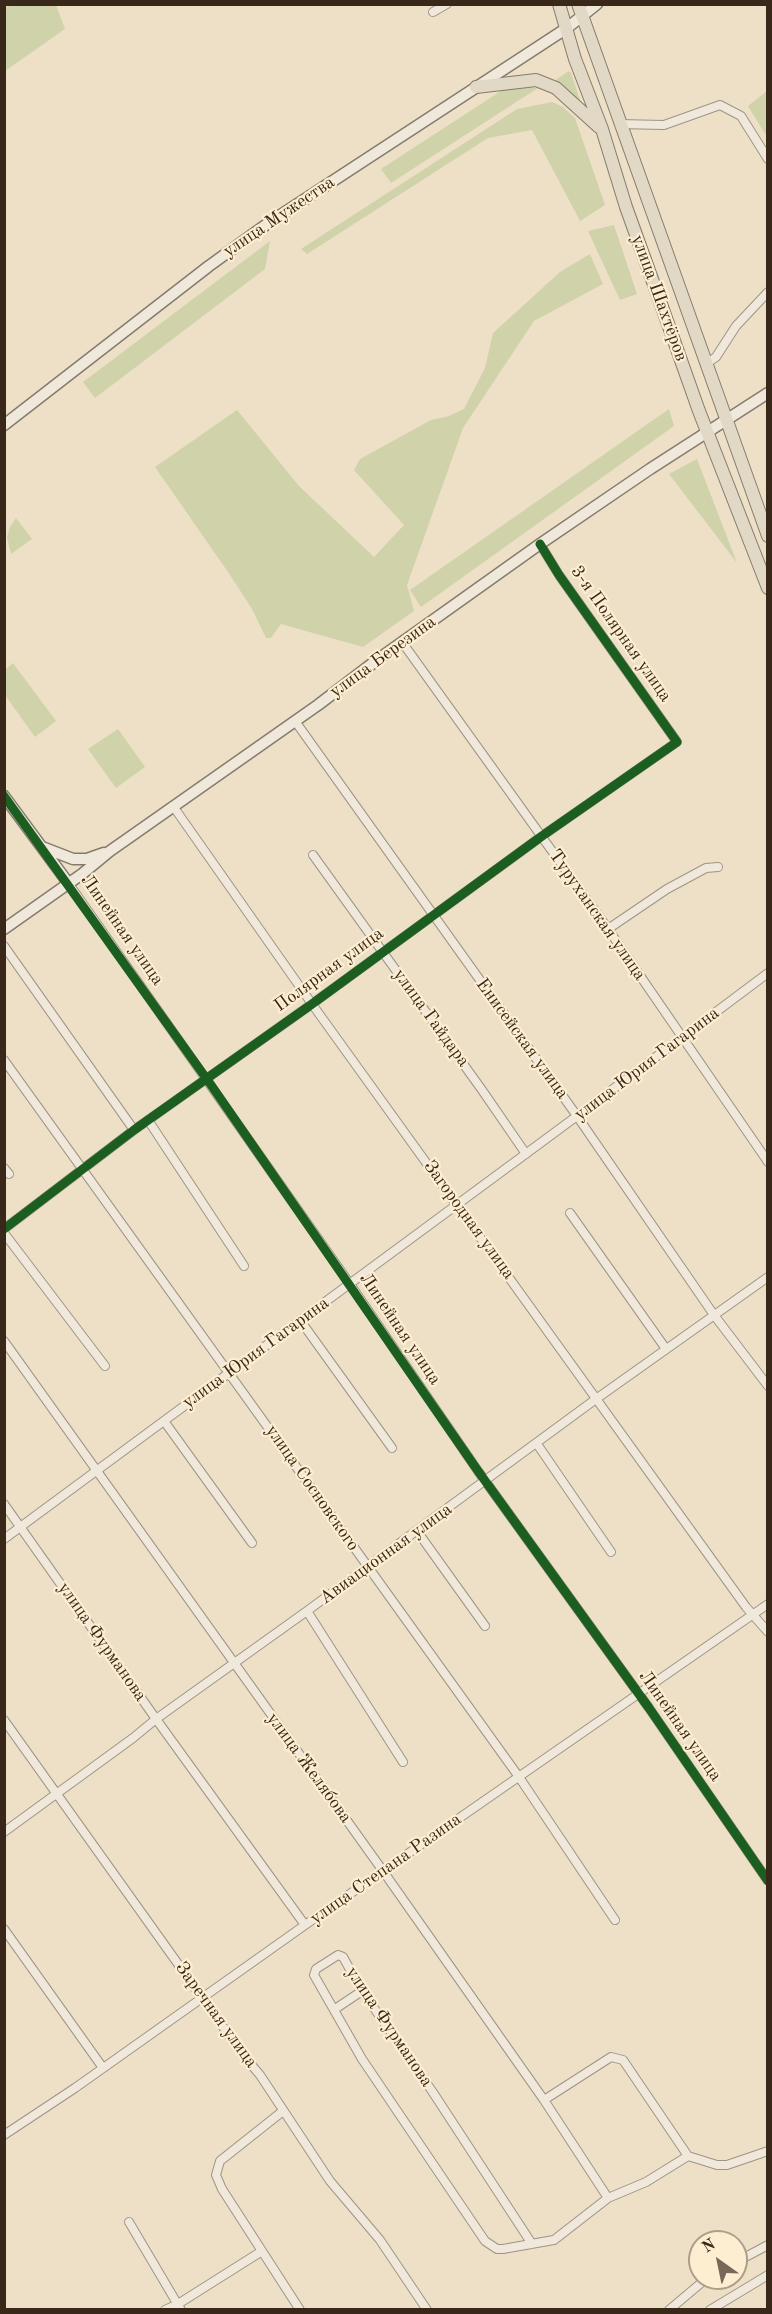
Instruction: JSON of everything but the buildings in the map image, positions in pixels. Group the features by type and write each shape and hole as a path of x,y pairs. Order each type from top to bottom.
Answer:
{"main road":[{"name":"улица Шахтёров","path":"560,4 575,59 602,129 626,207 768,588"},
{"name":"улица Шахтёров","path":"578,4 768,536"},
{"path":"476,87 536,80 556,88 602,129"}],"street":[{"path":"434,12 447,4"},
{"name":"улица Мужества","path":"4,425 209,266 267,224 567,28 597,4"},
{"path":"619,124 664,125 720,105 741,116 768,159"},
{"path":"706,364 716,357 736,326 768,292"},
{"name":"улица Березина","path":"4,929 540,544 768,393"},
{"name":"3-я Полярная улица","path":"540,544 559,575 677,742"},
{"name":"Туруханская улица","path":"402,642 608,929 768,1162"},
{"name":"Енисейская улица","path":"296,721 577,1116 714,1315 768,1386"},
{"name":"Полярная улица","path":"4,1231 134,1130 312,1004 542,836 677,742"},
{"name":"Линейная улица","path":"4,796 207,1079 486,1481 639,1694 768,1881"},
{"name":"Загородная улица","path":"173,806 312,1004 596,1399 768,1632"},
{"path":"42,847 73,859 87,859 110,851"},
{"name":"улица Гайдара","path":"314,855 526,1154"},
{"path":"608,929 667,889 706,868 718,867"},
{"path":"4,946 134,1130"},
{"name":"улица Юрия Гагарина","path":"4,1539 768,973"},
{"name":"улица Сосновского","path":"4,1060 519,1777 615,1920"},
{"path":"148,1120 244,1266"},
{"path":"570,1213 666,1349"},
{"path":"4,1231 105,1366"},
{"name":"Авиационная улица","path":"4,1832 596,1399 768,1277"},
{"path":"300,1320 392,1448"},
{"name":"улица Желябова","path":"4,1341 383,1871 544,2100 608,2198"},
{"path":"164,1421 252,1543"},
{"path":"537,1444 611,1552"},
{"name":"улица Фурманова","path":"4,1504 305,1925"},
{"path":"417,1531 485,1626"},
{"name":"улица Степана Разина","path":"4,2135 768,1604"},
{"path":"308,1611 403,1762"},
{"name":"Заречная улица","path":"4,1720 203,1997 330,2181 380,2240 427,2310"},
{"path":"4,1929 103,2067"},
{"name":"улица Фурманова","path":"338,1955 343,1958 362,1992 432,2091 532,2244 496,2249 485,2241 362,2059 314,1975 316,1970 338,1955"},
{"path":"335,2009 362,1992"},
{"path":"544,2100 611,2057 623,2060 688,2156 717,2165 727,2165 768,2151"},
{"path":"283,2111 220,2161 216,2169 218,2182 300,2310"},
{"path":"532,2244 554,2240 608,2198 646,2182 688,2156"},
{"path":"129,2222 180,2307"},
{"path":"748,2256 768,2245"},
{"path":"165,2310 180,2307 262,2251"},
{"path":"710,2310 768,2275"},
{"path":"669,2310 693,2290"}],"green space":[{"path":"12,4 56,5 65,29 5,71 5,8"},
{"path":"569,71 571,73 582,106 554,81"},
{"path":"507,87 538,88 391,183 381,169"},
{"path":"767,91 767,137 748,106"},
{"path":"552,102 563,107 575,118 605,205 580,221 532,130 488,138 307,254 301,249 517,109"},
{"path":"614,225 637,294 620,300 588,231"},
{"path":"270,241 265,269 95,398 83,382"},
{"path":"590,254 603,284 534,321 463,428 407,585 414,611 363,647 281,624 271,638 266,638 252,609 230,575 155,467 237,410 299,486 374,557 404,525 354,470 360,459 431,420 449,416 464,409 485,368 493,333 560,272"},
{"path":"669,409 674,426 421,607 410,590"},
{"path":"697,459 737,563 669,474"},
{"path":"16,518 32,539 11,554 7,537"},
{"path":"13,663 56,721 35,737 5,695 5,670"},
{"path":"118,729 145,767 116,788 88,749"}],"cycle path":[{"path":"4,1229 134,1130 312,1004 542,836 677,742 559,575 540,544"},
{"path":"4,796 211,1085 478,1471 649,1708 768,1881"}]}
